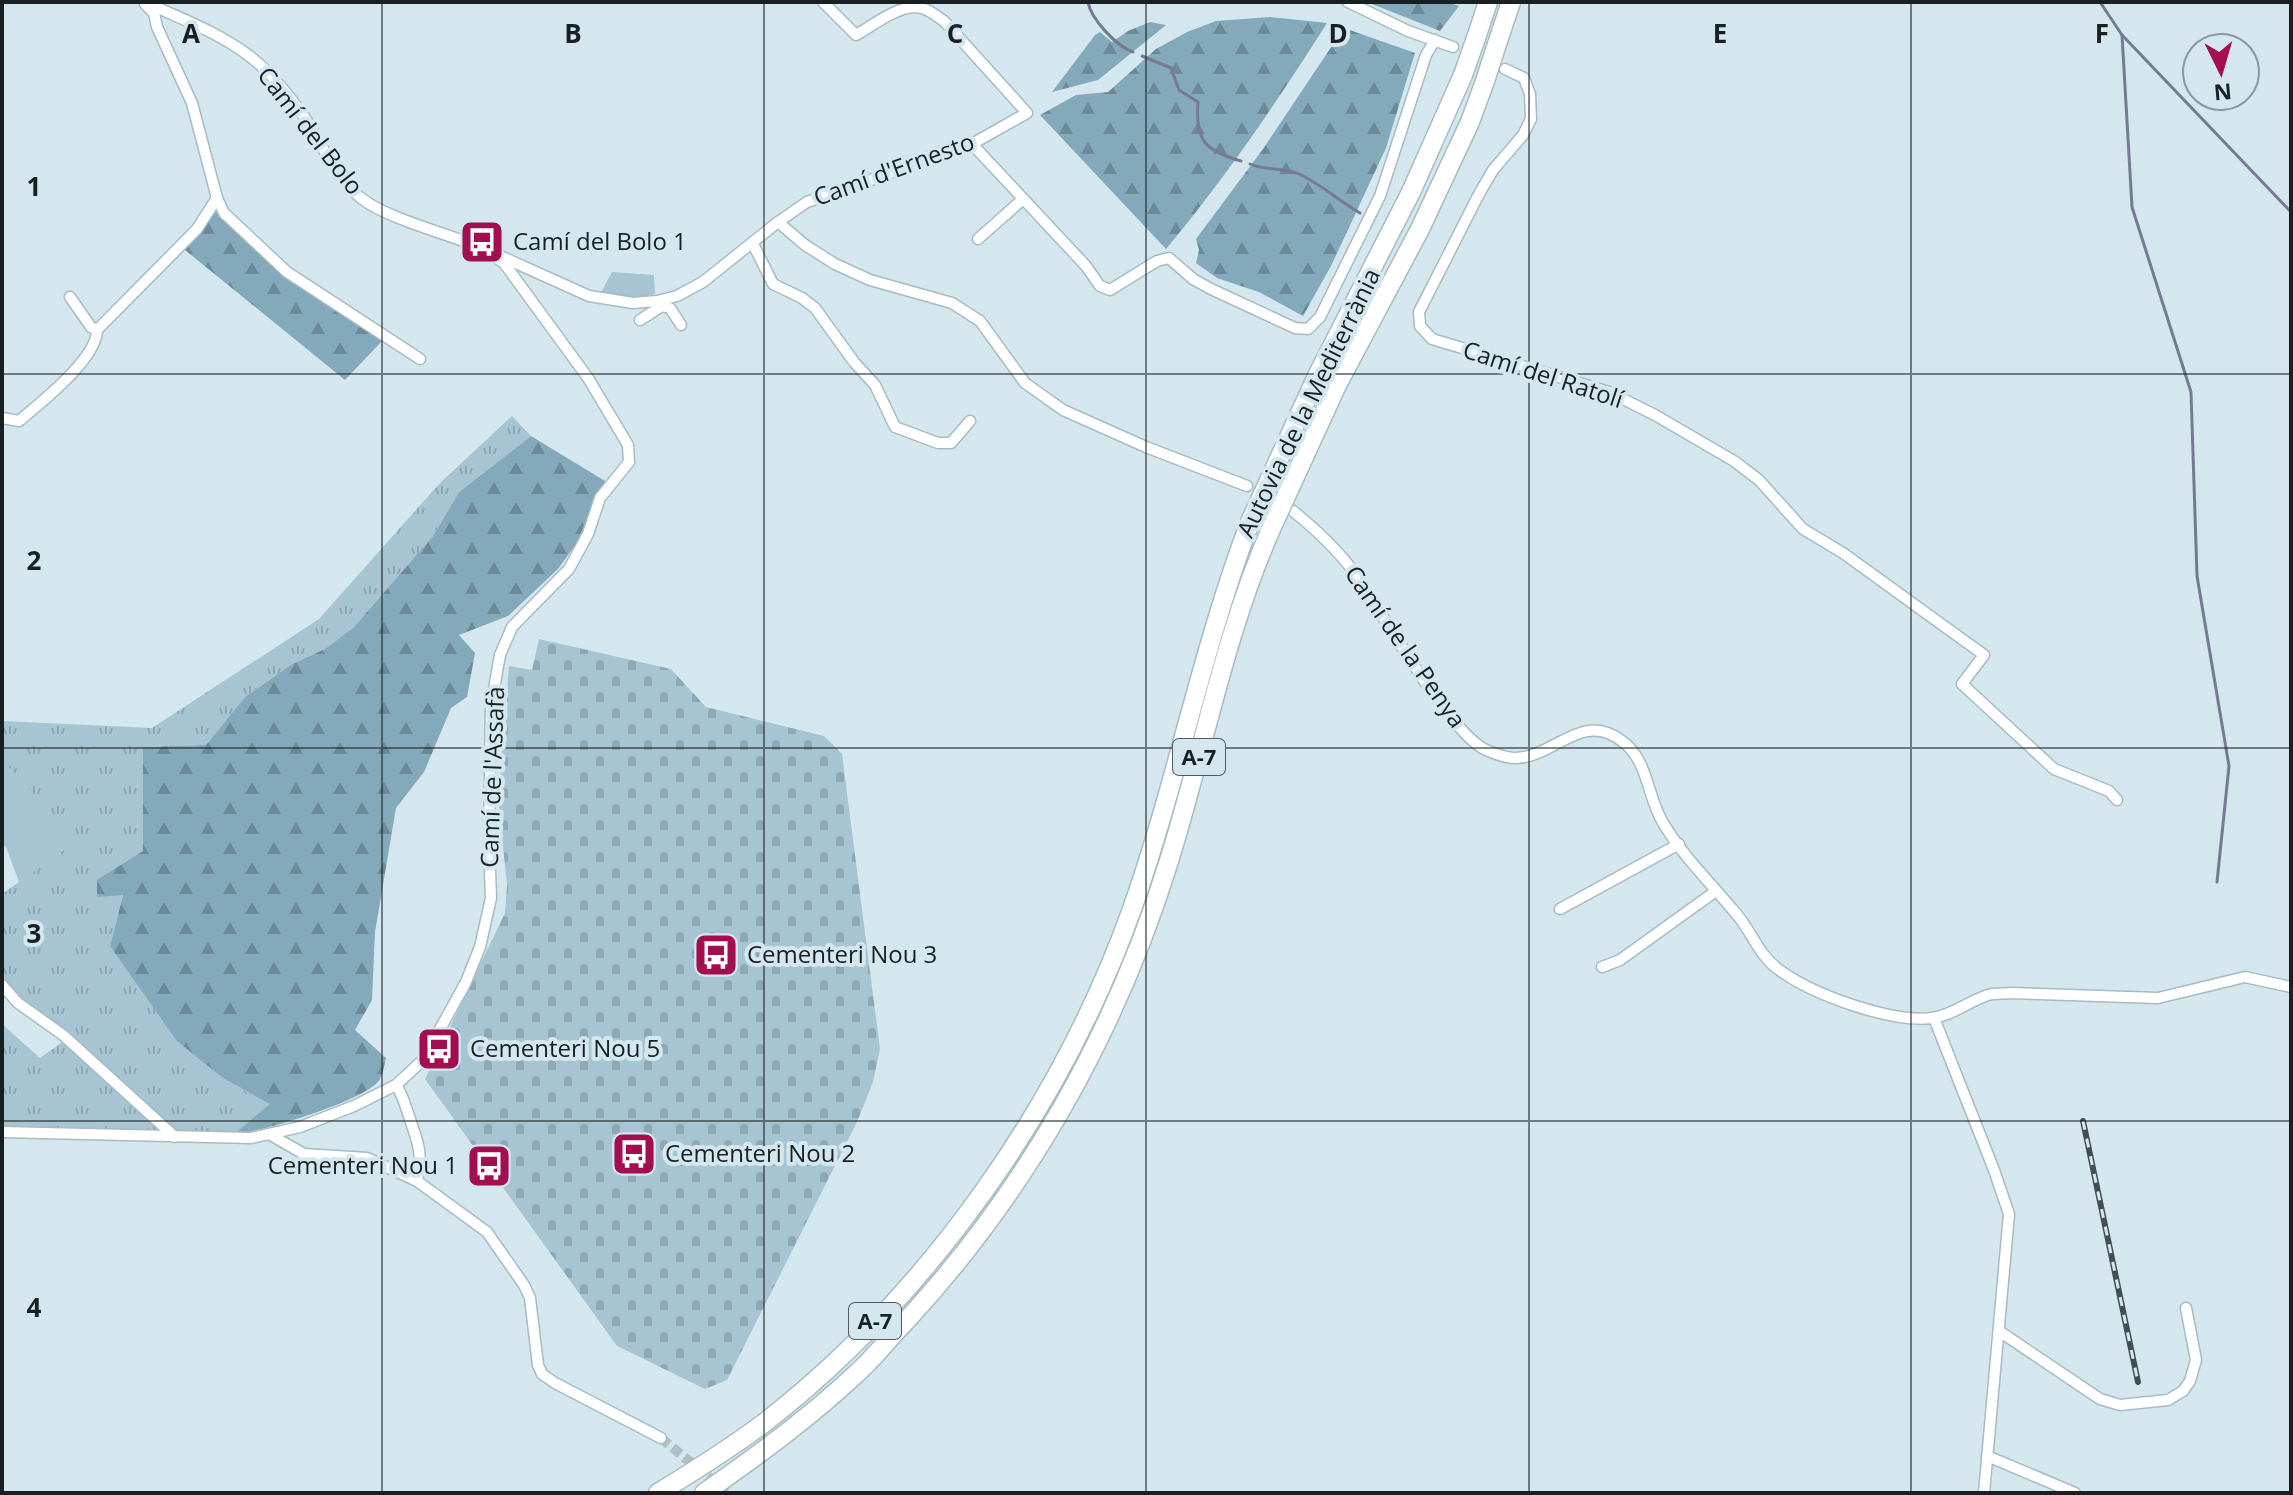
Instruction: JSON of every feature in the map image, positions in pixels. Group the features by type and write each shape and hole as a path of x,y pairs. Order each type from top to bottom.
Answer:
{"highway":[{"name":"Autovia de la Mediterrània","path":"658,1493 765,1422 898,1299 991,1183 1034,1115 1105,975 1132,909 1230,572 1250,522 1318,374 1411,192 1463,75 1488,2"},
{"name":"Autovia de la Mediterrània","path":"704,1493 807,1417 859,1372 963,1255 1020,1179 1086,1066 1125,984 1168,864 1258,556 1337,385 1420,229 1470,122 1511,2"}],"street":[{"path":"144,2 154,13 157,27 192,103 217,198 231,220 287,272 420,359"},
{"name":"Camí del Bolo","path":"144,2 214,34 248,54 279,83 306,120 337,172 361,198 384,211 481,248"},
{"name":"Camí d'Ernesto","path":"481,248 589,296 633,303 674,297 703,282 807,202 888,174 959,144 972,144 1027,113 944,21 927,10 914,7 898,12 856,35 823,2"},
{"path":"1348,2 1453,47"},
{"path":"972,144 1086,266 1100,286 1110,290 1157,261 1169,258 1193,279 1211,289 1295,328 1308,329 1320,317 1380,196 1426,55 1435,40"},
{"name":"Camí del Ratolí","path":"1510,70 1524,78 1530,94 1531,119 1523,135 1493,170 1479,194 1419,312 1420,326 1432,339 1609,392 1734,461 1759,480 1803,529 1843,553 1984,655 1962,684 2054,769 2109,791 2117,800"},
{"path":"2,418 19,421 74,370 97,339 97,330 197,229 217,198"},
{"path":"978,239 1023,199"},
{"path":"778,222 805,245 835,264 870,280 952,303 980,321 1025,383 1063,410 1146,447 1247,486"},
{"path":"753,244 773,284 815,308 854,362 875,385 895,427 938,443 951,443 970,421"},
{"name":"Camí de l'Assafà","path":"2,1132 251,1138 300,1127 354,1106 396,1085 423,1060 466,982 480,947 491,898 491,706 500,655 512,627 569,569 588,534 600,498 629,462 628,445 588,378 504,263 481,248"},
{"path":"70,297 91,327 97,330"},
{"path":"640,320 674,297"},
{"path":"662,306 670,308 681,325"},
{"name":"Camí de la Penya","path":"1293,511 1327,538 1356,575 1456,726 1484,750 1514,758 1534,754 1584,732 1604,731 1622,740 1636,753 1662,821 1739,917 1763,956 1778,970 1831,998 1904,1017 1934,1018 1989,995 2012,993 2158,998 2245,977 2291,987"},
{"path":"1560,909 1679,844"},
{"path":"1602,967 1620,960 1716,891"},
{"path":"2,985 18,1003 63,1035 175,1137"},
{"path":"1934,1018 2009,1214 1984,1493"},
{"path":"396,1085 403,1095 419,1139 421,1159 417,1181"},
{"path":"269,1134 304,1154 367,1158 417,1181 487,1232 530,1298 538,1365 542,1374 661,1438"},
{"path":"1999,1331 2100,1399 2120,1405 2168,1400 2183,1391 2190,1381 2196,1360 2186,1308"},
{"path":"1987,1456 2075,1493"}],"green space":[{"path":"1367,2 1447,2 1459,6 1440,31"},
{"path":"1270,17 1327,23 1250,139 1166,249 1040,115 1076,95 1108,92 1156,49 1187,32 1216,21"},
{"path":"1150,22 1166,25 1098,80 1052,92 1095,35 1100,32 1112,42"},
{"path":"1344,28 1415,53 1386,148 1332,264 1303,316 1259,292 1217,278 1196,263 1199,250 1196,239 1263,149"},
{"path":"216,212 301,288 382,341 345,380 185,250"},
{"path":"612,272 654,275 655,294 636,298 599,296"},
{"path":"512,416 531,436 459,492 433,536 353,628 325,649 292,664 245,697 206,745 143,747 144,851 123,894 110,946 223,1078 271,1104 234,1134 2,1126 2,1024 40,1058 65,1040 2,980 2,894 76,841 2,760 2,721 152,728 319,619 439,484"},
{"path":"531,436 605,481 576,544 558,569 508,616 459,635 475,653 467,697 451,708 424,772 396,808 375,932 372,1000 355,1030 386,1058 381,1077 368,1090 332,1107 287,1122 234,1134 270,1104 223,1078 177,1041 110,946 123,895 97,897 97,880 143,851 143,747 206,745 245,697 292,664 325,649 353,628 433,536 459,492"},
{"path":"539,639 671,669 706,707 824,736 842,754 880,1049 873,1082 857,1122 727,1380 705,1389 617,1346 425,1079 505,913 507,885 498,797 509,666 532,670"},
{"path":"2,760 77,841 19,882 6,847 2,844"}],"waterway":[{"path":"1088,2 1105,31 1133,52"},
{"path":"2100,2 2122,35 2291,212"},
{"path":"2122,35 2132,207 2191,392 2197,576 2229,766 2217,882"},
{"path":"1142,56 1171,68 1179,90 1198,102 1198,126 1205,142 1219,153 1241,161"},
{"path":"1250,164 1299,174 1360,213"}],"tunnel":[{"path":"661,1438 728,1493"}],"railway":[{"path":"2083,1121 2138,1382"}],"place":[{"name":"Camí del Bolo 1","path":"482,242"},
{"name":"Cementeri Nou 3","path":"716,955"},
{"name":"Cementeri Nou 5","path":"439,1049"},
{"name":"Cementeri Nou 2","path":"634,1154"},
{"name":"Cementeri Nou 1","path":"489,1166"}]}
